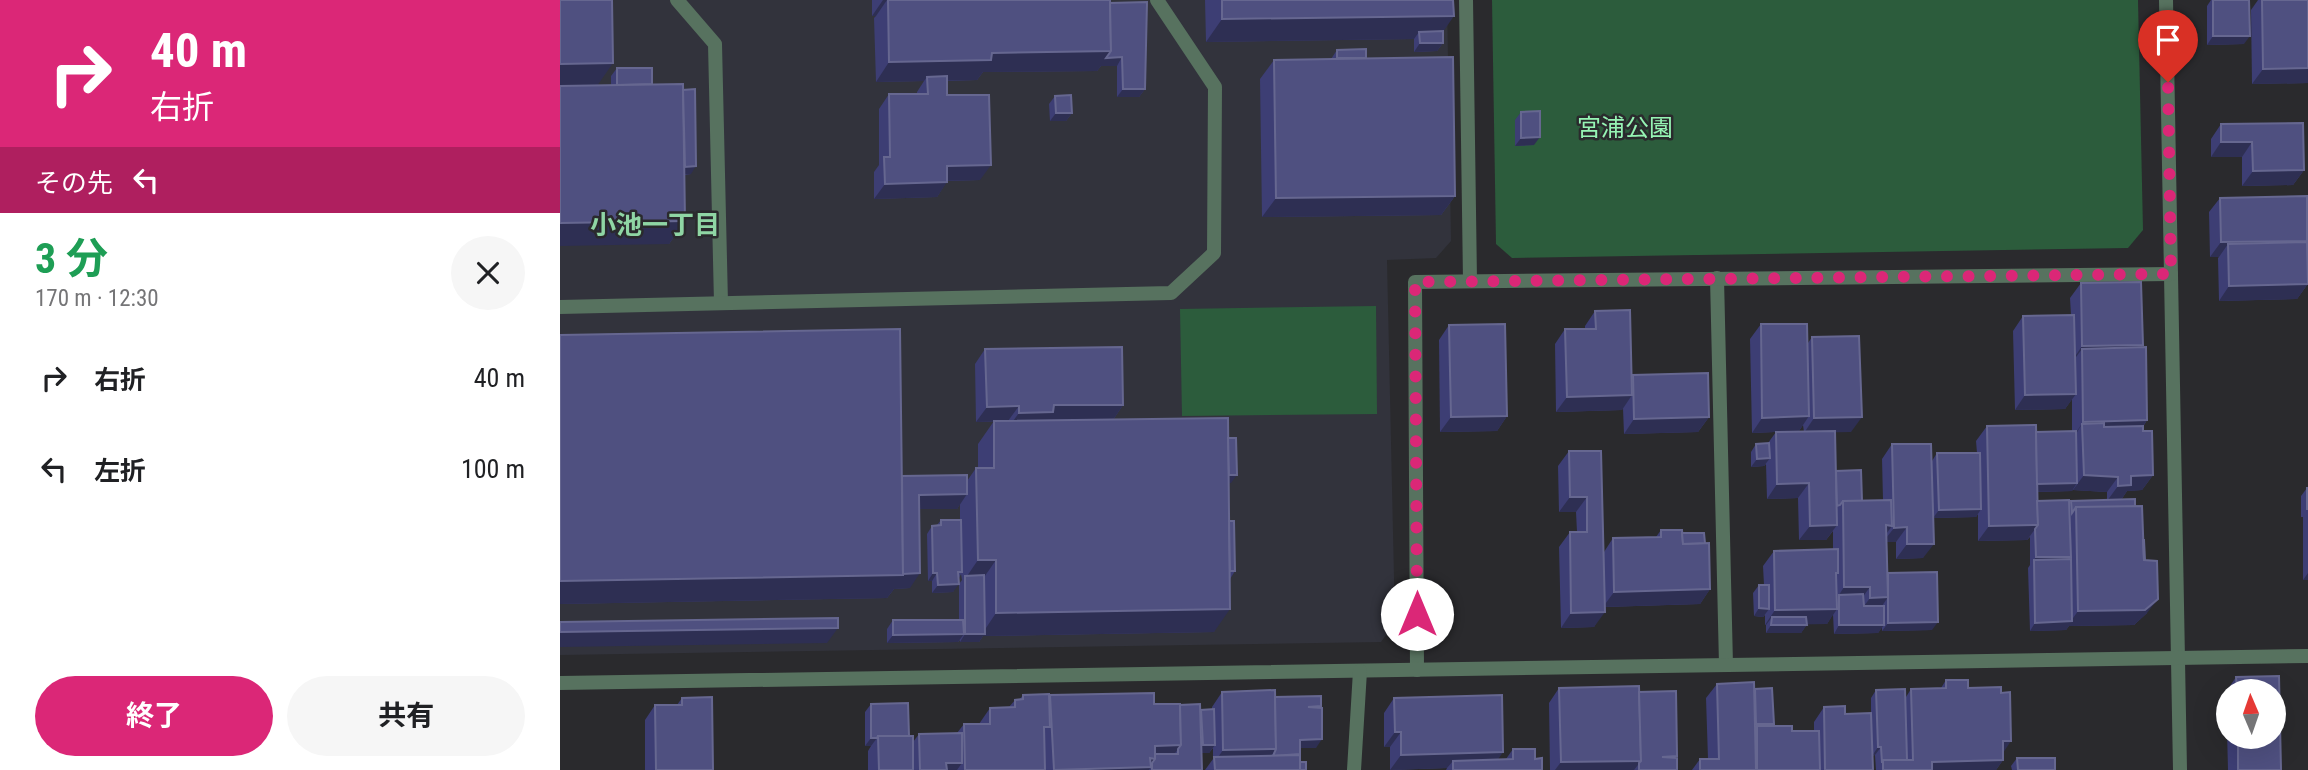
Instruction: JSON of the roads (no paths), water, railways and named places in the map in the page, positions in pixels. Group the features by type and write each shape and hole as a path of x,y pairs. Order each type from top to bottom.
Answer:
{"street":[{"path":"677,0 715,44 721,303"},
{"path":"560,307 1171,293 1214,253 1215,88 1157,0"},
{"path":"1466,0 1470,281"},
{"path":"2166,0 2180,770"},
{"path":"1417,670 1415,282 2171,274"},
{"path":"1717,278 1726,665"},
{"path":"560,682 2308,656"},
{"path":"1354,770 1360,671"}],"district":[{"name":"小池一丁目","path":"655,225"}],"park label":[{"name":"宮浦公園","path":"1625,128"}]}
